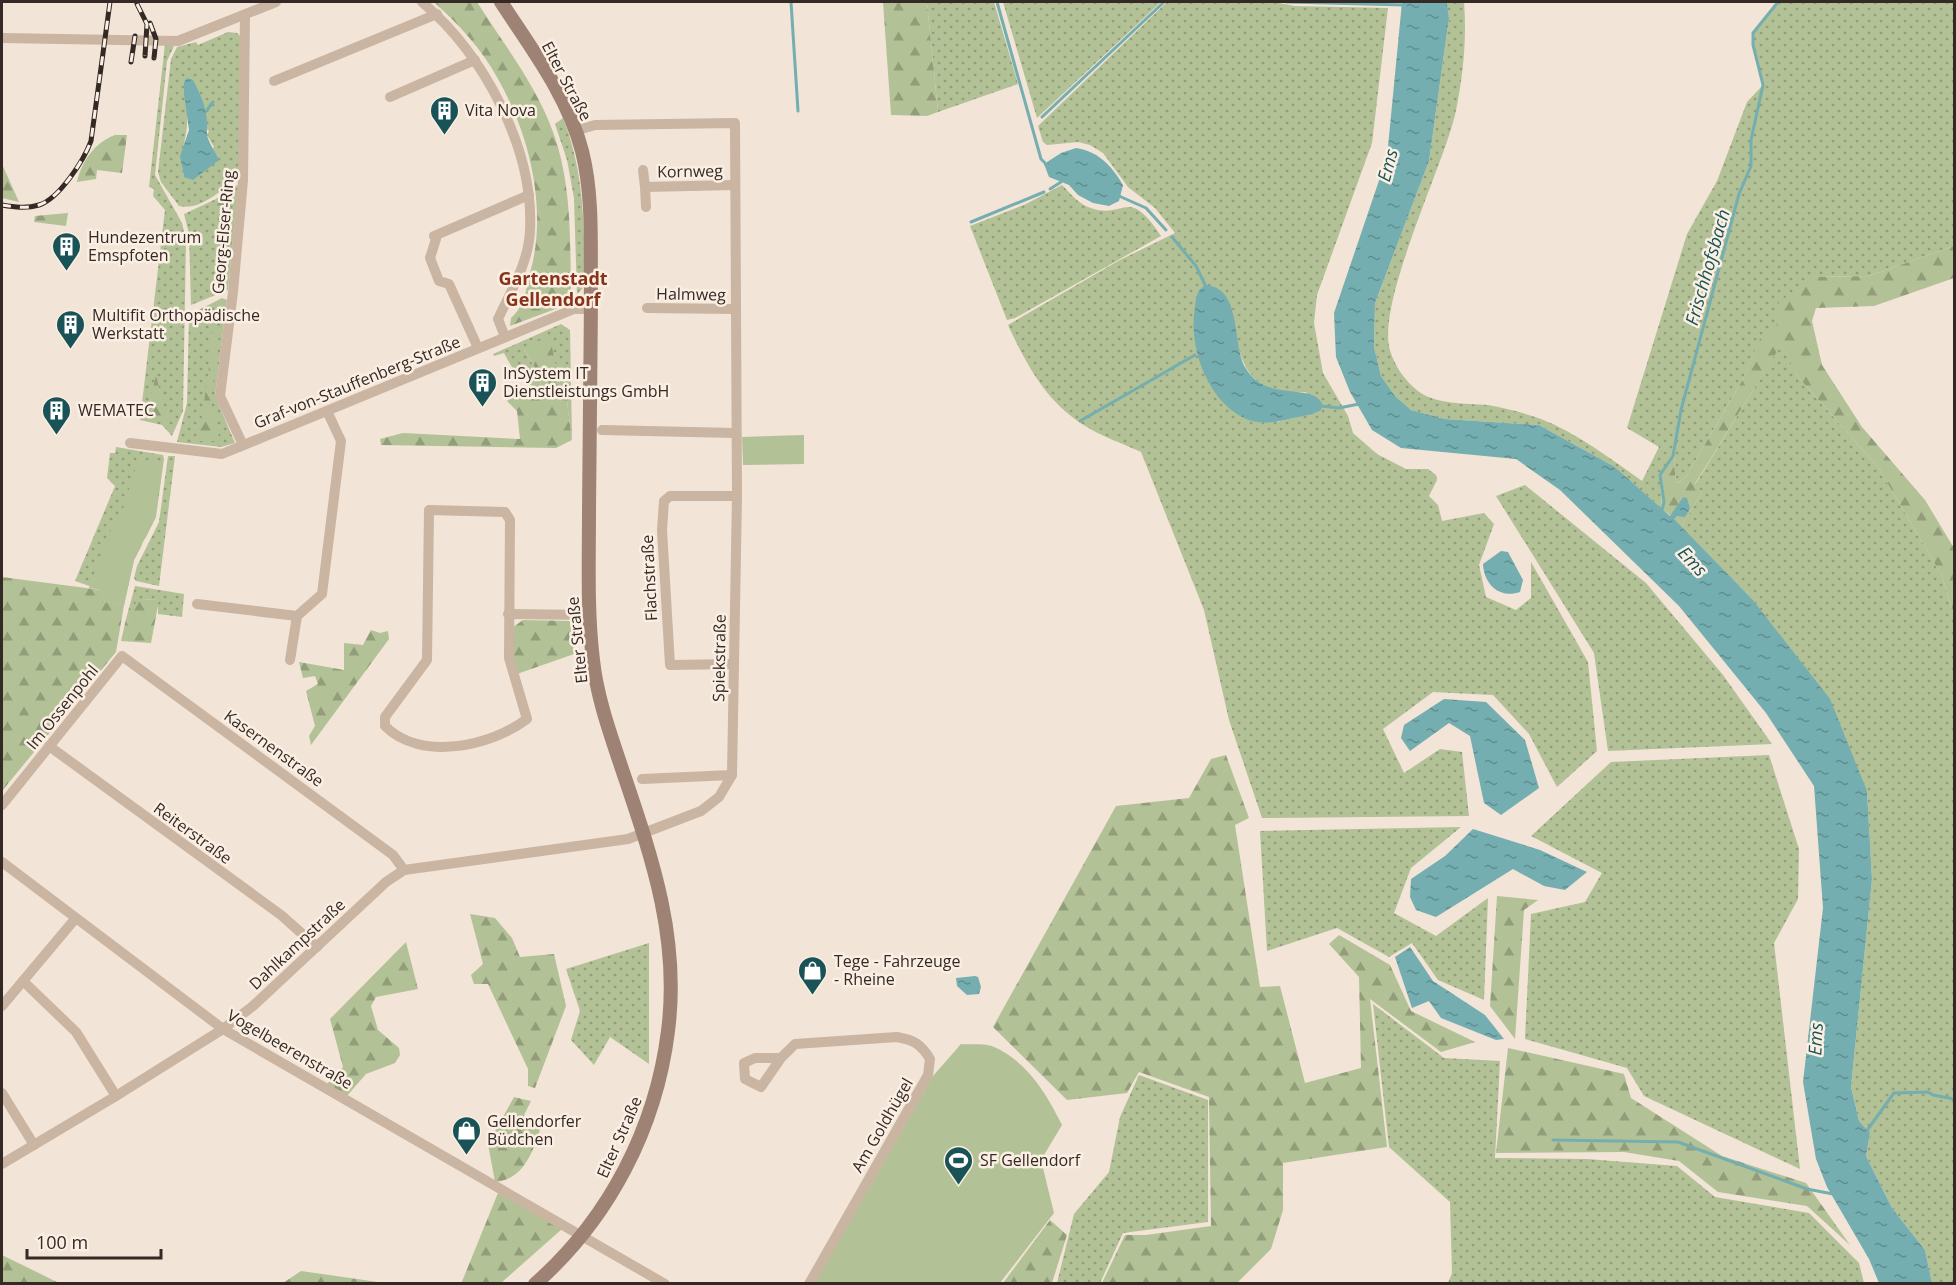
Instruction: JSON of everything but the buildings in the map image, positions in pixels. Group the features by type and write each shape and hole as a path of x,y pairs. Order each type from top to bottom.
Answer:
{"main road":[{"name":"Elter Straße","path":"501,2 550,78 575,131 585,164 589,198 591,309 590,615 593,663 602,703 644,834 666,913 670,954 671,994 664,1055 651,1111 609,1197 581,1236 535,1284"}],"street":[{"path":"2,38 178,41 276,2"},
{"path":"422,2 437,14 475,60 503,111 521,163 529,195 530,231 526,255 498,320 505,337"},
{"path":"274,81 437,14"},
{"name":"Georg-Elser-Ring","path":"243,445 220,396 234,283 244,168 245,15"},
{"path":"390,97 475,60"},
{"name":"Spiekstraße","path":"575,131 595,125 735,123 737,496 732,775"},
{"name":"Kornweg","path":"643,170 646,207"},
{"name":"Kornweg","path":"645,187 735,185"},
{"path":"478,348 449,284 439,281 430,258 436,239 434,236 529,195"},
{"name":"Halmweg","path":"647,308 735,309"},
{"name":"Graf-von-Stauffenberg-Straße","path":"130,442 222,454 574,309 591,309"},
{"path":"290,660 297,615 322,594 341,441 327,411"},
{"path":"603,430 735,433"},
{"name":"Flachstraße","path":"734,664 670,664 662,530 664,501 670,496 737,496"},
{"path":"429,510 505,512 510,520 508,614 508,658 528,719 472,744 441,748 431,748 392,733 385,726 385,717 427,660 429,510"},
{"path":"197,604 297,615"},
{"path":"508,614 590,615"},
{"name":"Im Ossenpohl","path":"2,805 123,656"},
{"name":"Kasernenstraße","path":"123,656 393,855 404,870"},
{"name":"Reiterstraße","path":"49,746 281,915 317,946"},
{"path":"644,834 701,811 719,796 732,775"},
{"path":"642,779 732,775"},
{"name":"Dahlkampstraße","path":"2,1164 223,1029 253,1006 386,882 404,870 611,843 644,834"},
{"name":"Vogelbeerenstraße","path":"2,862 223,1029 581,1236"},
{"path":"2,1006 75,919"},
{"path":"23,981 76,1032 116,1096"},
{"name":"Am Goldhügel","path":"781,1058 795,1044 897,1037 913,1040 923,1047 930,1059 928,1075 809,1284"},
{"path":"2,1093 34,1145"},
{"path":"581,1236 665,1284"}],"green space":[{"path":"434,2 477,2 538,98 553,132 564,172 569,212 571,294 566,305 510,326 511,318 519,309 524,298 535,249 537,224 533,174 519,124 492,68 469,38"},
{"path":"883,2 927,2 938,112 927,116 891,115"},
{"path":"927,2 994,2 1018,84 938,112"},
{"path":"1003,2 1161,2 1037,118"},
{"path":"1167,2 1274,2 1295,6 1388,8 1372,143 1317,295 1314,323 1323,373 1348,416 1353,433 1377,454 1406,469 1428,469 1436,475 1437,480 1429,496 1438,505 1442,521 1484,513 1494,524 1479,565 1486,597 1516,610 1531,598 1531,562 1588,662 1597,751 1557,787 1529,734 1493,695 1433,692 1383,729 1404,773 1440,749 1462,752 1469,816 1262,818 1229,720 1204,610 1141,452 1089,428 1057,404 1038,380 1008,325 1118,261 1175,233 1155,208 1128,187 1103,153 1090,145 1078,142 1047,145 1043,142 1038,126","holes":["1197,294 1232,309 1238,344 1248,371 1257,381 1269,388 1306,392 1320,411 1277,422"]},
{"path":"1447,2 1464,2 1465,44 1458,101 1448,139 1401,270 1392,301 1388,329 1390,350 1397,367 1404,378 1425,396 1452,403 1495,406 1541,419 1581,439 1642,481 1659,447 1627,428 1687,234 1717,181 1747,102 1763,85 1753,45 1753,33 1778,2 1954,2 1954,246 1869,276 1814,277 1776,331 1761,337 1743,379 1687,475 1679,483 1676,481 1674,463 1680,412 1673,456 1660,475 1662,509 1615,467 1539,425 1445,419 1411,410 1395,396 1381,376 1374,347 1375,303 1429,161 1449,18"},
{"path":"228,32 237,33 241,37 239,176 219,193 203,202 187,207 179,206 161,182 158,172 171,59 177,47 196,42 198,45","holes":["187,113 209,131 207,135 214,147 184,177 182,159 187,130"]},
{"path":"165,44 174,46 167,61 155,175 182,223 186,240 183,411 172,436 162,425 140,420 165,210 153,196 154,189 149,187"},
{"path":"563,118 575,158 582,197 585,279 582,289 577,294 574,198 567,160 555,124"},
{"path":"115,135 127,135 122,173 97,170 96,179 77,182 90,154 101,143"},
{"path":"2,164 19,202 2,198"},
{"path":"233,185 238,186 228,290 191,305 189,234 184,214 216,199"},
{"path":"1062,185 1088,207 1111,210 1133,207 1149,220 1161,236 1015,318 1007,320 970,226 1026,204"},
{"path":"230,189 233,189 228,229 220,222 216,205"},
{"path":"68,213 66,226 34,222 35,216"},
{"path":"224,236 230,238 224,288 217,292 214,284 221,238"},
{"path":"1954,246 1954,278 1874,306 1816,308 1812,321 1822,365 1862,427 1925,500 1954,548 1954,615 1942,576 1878,467 1799,378 1781,345 1695,484 1702,492 1681,527 1673,519 1677,516 1685,516 1690,509 1683,497 1671,516 1662,509 1660,475 1673,456 1681,410 1674,463 1676,481 1679,483 1687,475 1743,379 1761,336 1776,331 1779,302 1814,277 1869,276"},
{"path":"222,298 227,300 215,396 235,443 221,447 177,442 187,403 189,315"},
{"path":"223,301 211,401 220,441 198,441 208,376 215,305"},
{"path":"561,324 570,330 572,440 563,370 524,349 539,375 541,387 534,386 518,376 504,353 494,356 493,354"},
{"path":"546,334 550,336 555,363 563,370 572,440 556,448 381,445 380,439 403,433 520,439 517,411 507,401 523,389 541,387 539,375 524,349"},
{"path":"1781,344 1799,378 1878,467 1942,576 1954,615 1954,1283 1932,1283 1925,1250 1892,1208 1866,1156 1870,1133 1859,1121 1851,1087 1872,879 1867,791 1752,599 1681,527 1702,492 1695,485"},
{"path":"156,375 163,404 170,415 168,424 155,419 150,410"},
{"path":"804,435 804,464 743,465 742,437"},
{"path":"116,447 163,455 164,459 156,517 145,539 140,539 142,545 134,560 124,605 105,602 101,590 75,581 115,486 107,478 110,453 115,453"},
{"path":"168,456 175,456 159,586 136,581 134,578 137,566 159,522"},
{"path":"138,460 163,463 155,518 134,560 124,605 105,602 101,590 89,588 112,527 120,518"},
{"path":"1525,485 1646,583 1723,675 1772,744 1608,751 1594,653 1496,496"},
{"path":"2,577 101,590 105,602 124,605 116,652 2,791"},
{"path":"135,586 184,594 182,617 158,614 158,600 142,599 126,619"},
{"path":"142,599 159,600 151,643 121,641 126,619 129,618 136,602"},
{"path":"523,620 570,621 574,654 517,674 513,654 512,628"},
{"path":"371,630 380,633 388,631 389,639 311,745 309,736 315,726 306,691 318,684 315,676 303,678 299,662 344,670 344,643 363,645"},
{"path":"1226,755 1249,818 1235,825 1260,987 1280,986 1305,1083 1361,1068 1359,977 1329,944 1339,935 1390,965 1411,1011 1475,1042 1441,1052 1370,999 1387,1147 1283,1163 1283,1210 1271,1249 1237,1283 1102,1283 1125,1235 1146,1235 1211,1226 1209,1097 1139,1072 1127,1093 1067,1100 993,1027 1116,806 1189,798 1211,759"},
{"path":"1769,755 1799,849 1798,899 1774,943 1800,1169 1644,1096 1627,1068 1525,1039 1531,914 1585,902 1602,873 1531,836 1611,762"},
{"path":"1461,827 1411,868 1394,913 1436,936 1488,898 1484,1000 1438,980 1412,943 1389,957 1337,928 1267,951 1260,831"},
{"path":"1497,896 1538,900 1524,910 1515,1039 1490,1006"},
{"path":"470,914 495,918 512,938 520,957 554,954 566,1006 535,1088 528,1086 528,1069 488,984 474,984 471,975 483,964"},
{"path":"406,942 418,989 376,997 371,1006 378,1030 399,1048 400,1055 395,1063 366,1074 346,1097 325,1086 343,1067 330,1019"},
{"path":"649,943 649,1064 610,1037 594,1065 571,1040 580,1011 566,969"},
{"path":"1373,1004 1444,1058 1500,1061 1495,1158 1587,1159 1677,1166 1715,1197 1809,1213 1859,1263 1864,1283 1448,1283 1452,1273 1450,1202 1389,1147"},
{"name":"SF Gellendorf","path":"961,1044 991,1046 1006,1053 1035,1080 1056,1114 1062,1125 1041,1160 1054,1213 1000,1283 814,1284 933,1076"},
{"path":"1508,1048 1624,1074 1631,1098 1722,1156 1806,1183 1850,1245 1807,1206 1718,1192 1679,1161 1624,1152 1496,1153"},
{"path":"1139,1075 1208,1100 1208,1222 1123,1233 1100,1283 1057,1283 1074,1214 1109,1172 1120,1117"},
{"path":"514,1097 531,1101 524,1115 540,1130 530,1156 520,1170 505,1180 495,1182 488,1144"},
{"path":"498,1193 562,1229 501,1283 461,1284"},
{"path":"1050,1220 1067,1235 1052,1283 1003,1283"},
{"path":"2,1255 59,1283 2,1283"},
{"path":"301,1271 385,1283 283,1283"}],"water":[{"name":"Ems","path":"1402,2 1447,2 1449,18 1429,161 1375,303 1374,347 1381,376 1395,396 1411,410 1445,419 1539,425 1615,467 1670,516 1683,497 1687,498 1690,509 1685,517 1677,516 1674,519 1752,599 1830,699 1867,791 1872,879 1851,1087 1859,1121 1870,1133 1866,1156 1892,1208 1925,1250 1932,1283 1879,1283 1869,1259 1827,1187 1816,1159 1803,1082 1823,908 1814,786 1766,713 1679,606 1560,490 1516,459 1401,448 1372,430 1350,392 1336,357 1334,313 1387,157"},
{"path":"187,78 193,80 203,100 207,119 207,137 219,160 193,180 184,177 180,156 189,130 184,94 184,82"},
{"path":"1076,148 1098,156 1114,172 1123,185 1119,201 1109,206 1093,203 1078,195 1069,185 1049,177 1044,164 1061,153"},
{"path":"1206,285 1217,288 1231,306 1241,357 1254,379 1277,389 1310,394 1318,398 1323,406 1320,411 1281,421 1256,422 1231,410 1220,399 1203,370 1194,339 1196,298 1200,289"},
{"path":"1501,551 1508,552 1523,580 1520,592 1506,594 1500,592 1486,578 1483,564"},
{"path":"1444,699 1486,702 1525,740 1539,788 1501,815 1484,803 1470,736 1449,723 1410,751 1401,738 1404,725"},
{"path":"1473,829 1540,850 1587,872 1565,890 1544,886 1513,869 1436,917 1416,910 1410,897 1411,879 1445,856"},
{"path":"1410,947 1433,981 1485,1015 1504,1039 1496,1040 1441,1018 1429,1001 1412,1008 1395,957"},
{"path":"978,977 981,987 979,994 967,995 957,986 956,978"}],"waterway":[{"path":"791,2 798,111"},
{"path":"997,2 1041,159 1047,165"},
{"path":"1042,117 1164,2"},
{"path":"1287,2 1405,5"},
{"name":"Frischhofsbach","path":"1662,510 1664,502 1660,475 1673,456 1681,410 1739,194 1751,166 1751,140 1763,85 1753,45 1753,33 1778,2"},
{"path":"207,110 213,102"},
{"path":"1050,189 1061,182"},
{"path":"971,222 1044,192"},
{"path":"1119,196 1146,208 1166,230"},
{"path":"1172,237 1196,266 1206,287"},
{"path":"1080,421 1195,355"},
{"path":"1321,406 1339,408 1359,404"},
{"path":"1867,1136 1868,1129 1894,1093 1928,1092 1954,1099"},
{"path":"1553,1140 1678,1142 1807,1189 1833,1194"}],"railway":[{"path":"2,205 29,207 47,201 70,178 83,158 91,141 110,2"},
{"path":"137,4 147,24 145,56"},
{"path":"150,23 156,39 154,58"},
{"path":"131,62 135,36"}],"place":[{"name":"Vita Nova","path":"444,136"},
{"name":"Hundezentrum Emspfoten","path":"67,272"},
{"name":"Multifit Orthopädische Werkstatt","path":"71,350"},
{"name":"InSystem IT Dienstleistungs GmbH","path":"482,408"},
{"name":"WEMATEC","path":"57,436"},
{"name":"Tege - Fahrzeuge - Rheine","path":"813,996"},
{"name":"Gellendorfer Büdchen","path":"466,1156"},
{"name":"SF Gellendorf","path":"959,1186"}],"district":[{"name":"Gartenstadt Gellendorf","path":"553,288"}]}
